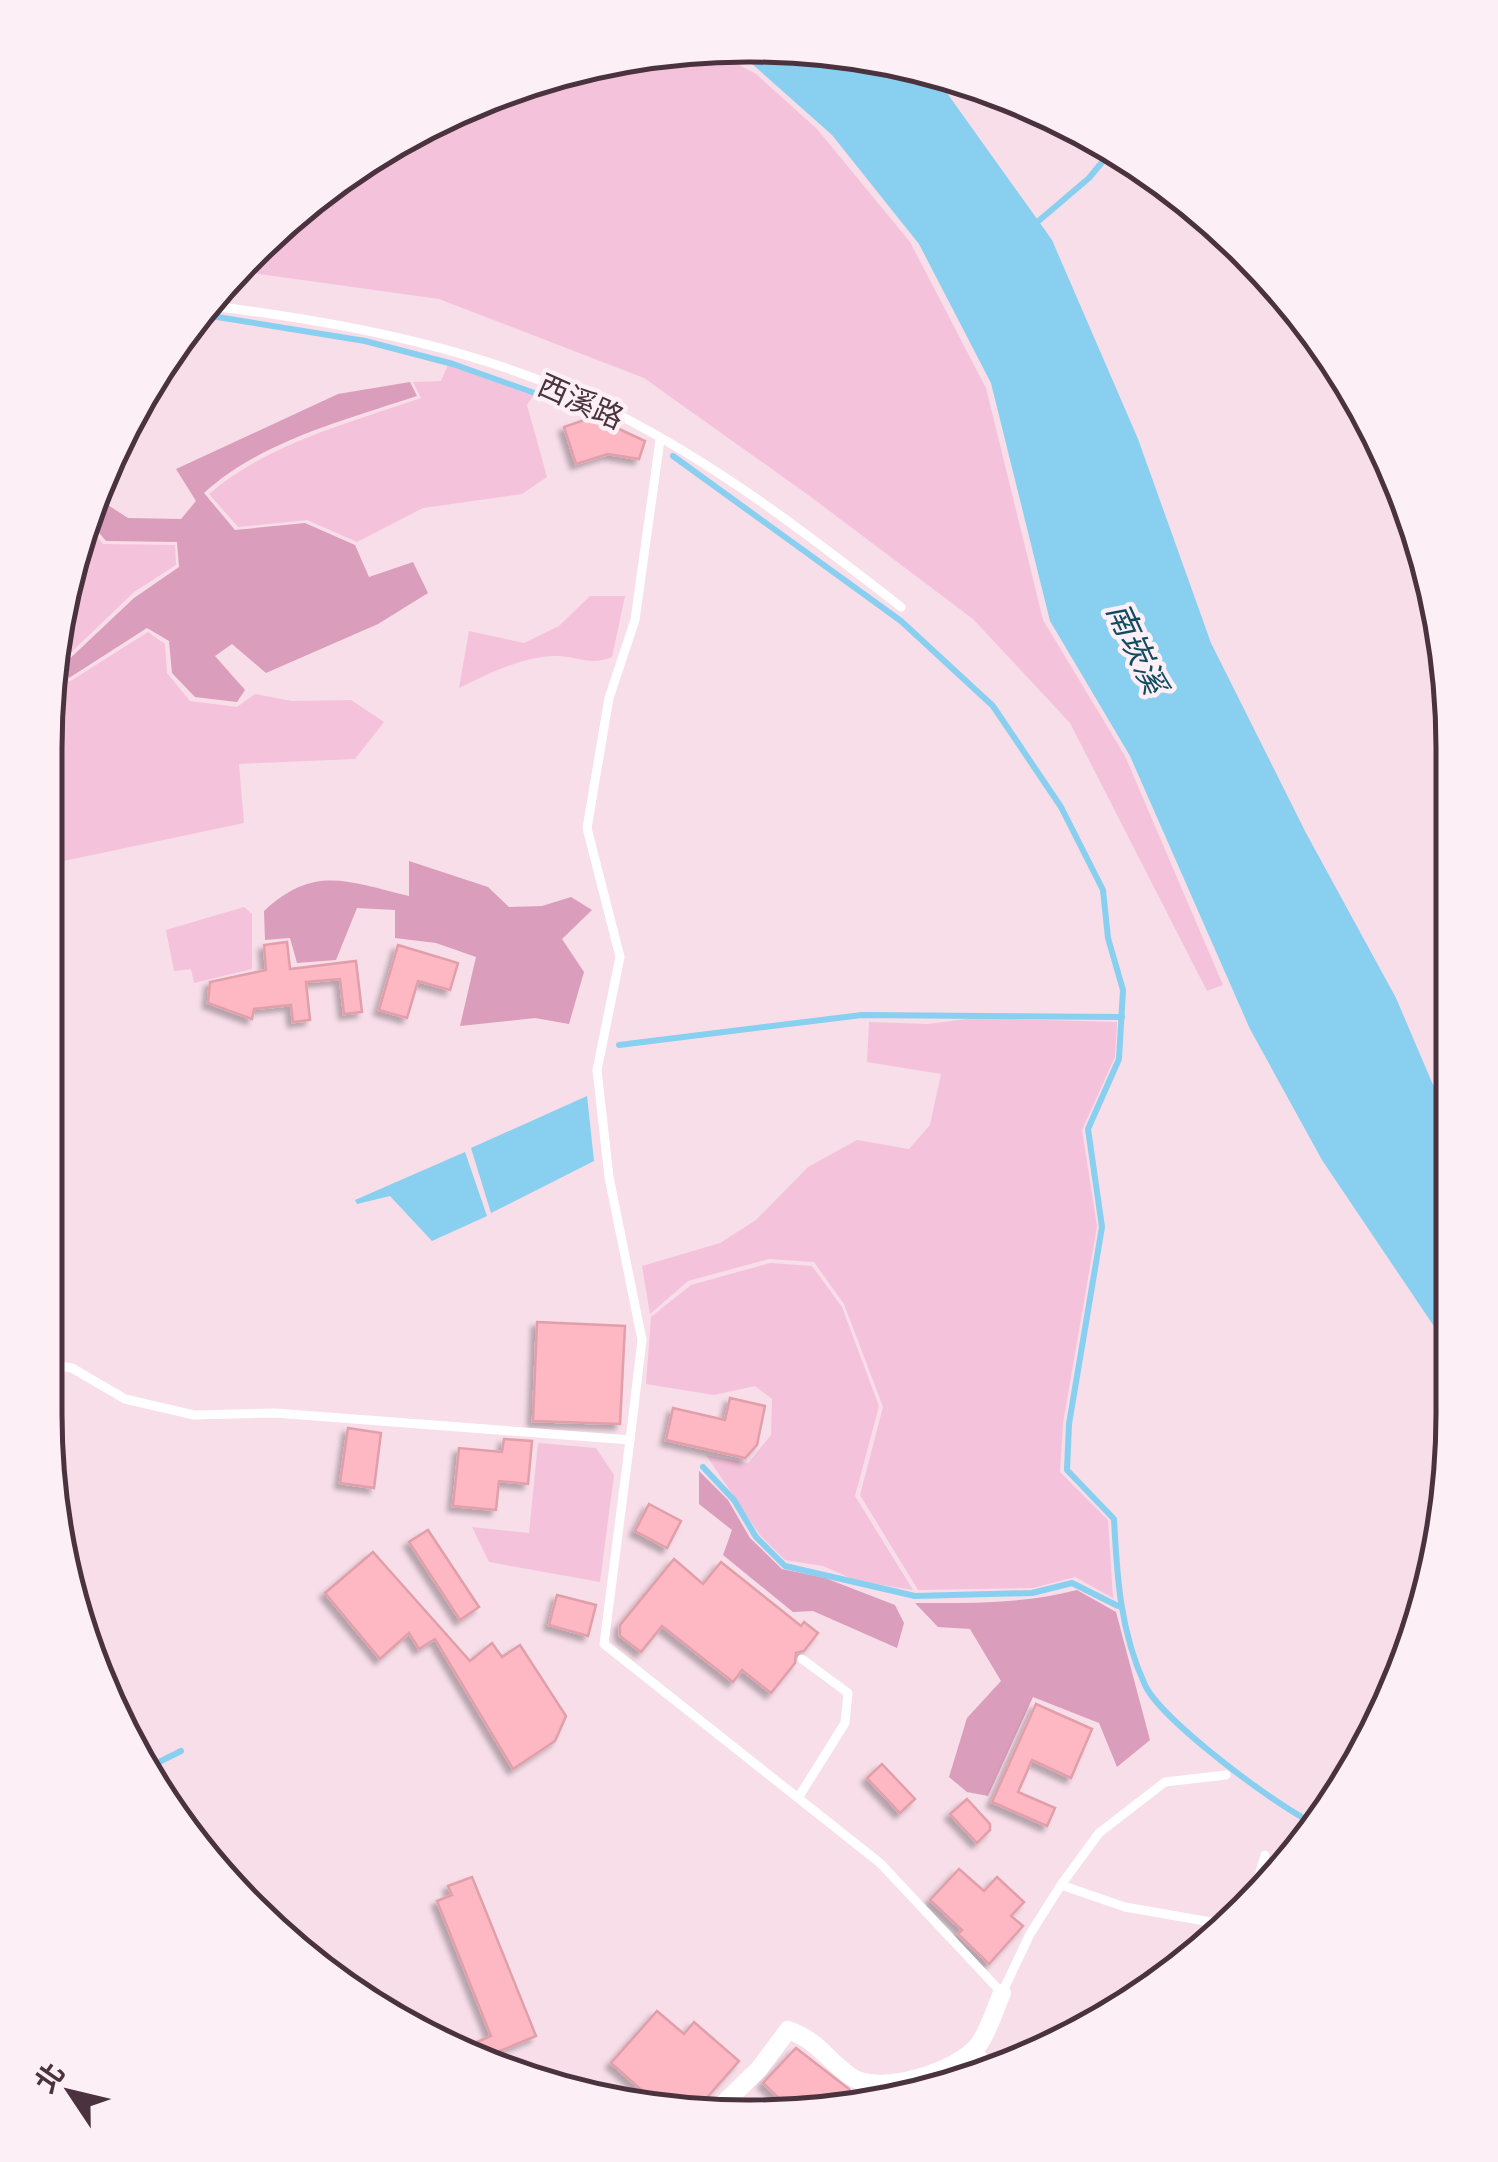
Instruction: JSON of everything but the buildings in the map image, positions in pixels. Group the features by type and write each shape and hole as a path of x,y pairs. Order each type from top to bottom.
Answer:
{"street":[{"path":"934,2074 978,2046 1002,1993"},
{"path":"728,2099 759,2068 788,2030 811,2038 851,2078 875,2087 933,2074"}],"lane":[{"name":"西溪路","path":"223,308 426,342 612,412 778,512 901,607"},
{"path":"660,440 635,620 610,698 587,828 620,956 597,1070 609,1177 642,1340 604,1644 880,1863 1002,1993 1030,1934 1099,1833 1165,1782 1226,1775"},
{"path":"62,1366 72,1368 125,1399 194,1415 275,1413 630,1440"},
{"path":"798,1798 846,1722 848,1694 802,1659"},
{"path":"1260,1871 1265,1855"},
{"path":"1061,1885 1125,1907 1209,1922"},
{"path":"978,2046 983,2058"}],"shaded area":[{"path":"735,63 756,74 817,129 910,242 986,388 1043,620 1125,756 1223,985 1207,991 1070,723 973,619 644,378 439,299 255,273 296,233 368,178 445,133 486,115 571,86 659,68"},
{"path":"448,365 533,396 527,405 547,477 522,494 423,508 357,542 307,520 238,527 209,494 256,461 283,448 421,398 413,382 441,381"},
{"path":"410,382 417,396 277,446 251,459 204,493 235,530 305,523 355,545 369,577 413,562 428,593 378,624 266,673 232,644 215,656 245,690 237,702 195,697 172,673 169,641 147,628 69,678 68,660 134,598 179,567 177,542 106,541 98,532 108,505 128,518 181,519 196,501 176,469 338,394"},
{"path":"97,536 103,544 175,545 176,565 134,592 69,655"},
{"path":"590,596 625,596 612,657 598,661 558,656 533,659 459,688 469,631 524,643 559,626"},
{"path":"148,632 165,644 167,673 190,701 237,707 255,694 292,701 351,700 384,722 355,759 239,764 244,823 62,861 66,677 69,682"},
{"path":"409,861 488,887 509,907 542,906 571,897 592,910 562,939 584,972 569,1024 535,1018 460,1026 476,957 436,943 395,938 395,910 357,908 336,960 297,963 290,938 265,940 264,911 282,896 316,882 350,882 409,896"},
{"path":"244,907 252,914 252,969 194,983 191,969 174,971 166,930"},
{"path":"974,1018 1117,1022 1115,1057 1082,1130 1097,1226 1063,1423 1060,1472 1108,1520 1113,1598 1075,1577 1033,1588 918,1590 860,1495 883,1407 844,1304 814,1262 769,1259 688,1281 650,1314 642,1266 720,1243 756,1220 808,1167 857,1140 909,1149 930,1125 941,1074 867,1062 869,1022 928,1024"},
{"path":"770,1263 812,1266 842,1307 879,1406 855,1496 913,1590 857,1581 823,1566 785,1560 760,1535 706,1455 748,1463 771,1435 772,1399 755,1386 714,1395 646,1384 651,1317 691,1285"},
{"path":"538,1443 596,1448 614,1475 600,1582 489,1562 472,1527 529,1533"},
{"path":"699,1471 728,1500 750,1538 782,1569 825,1578 895,1605 904,1623 897,1648 813,1611 793,1612 723,1555 732,1530 699,1504"},
{"path":"1077,1590 1116,1612 1150,1740 1117,1767 1099,1723 1033,1697 988,1796 967,1792 949,1777 967,1718 1001,1681 970,1629 938,1627 915,1603 1017,1600"}],"water":[{"name":"南崁溪","path":"750,62 839,68 946,92 1052,240 1138,439 1211,643 1306,833 1396,998 1436,1092 1436,1329 1322,1160 1250,1029 1130,756 1050,621 991,383 919,244 832,135"},
{"path":"587,1096 594,1161 491,1213 471,1148"},
{"path":"465,1152 487,1216 432,1241 390,1196 357,1204 355,1200"}],"waterway":[{"path":"1035,224 1103,161"},
{"path":"216,317 365,341 453,364 568,405"},
{"path":"673,456 901,621 993,706 1061,807 1103,890 1108,938 1123,990 1119,1059 1088,1129 1102,1227 1069,1424 1067,1470 1114,1519 1125,1624 1137,1665 1155,1700 1223,1762 1303,1818"},
{"path":"619,1045 862,1015 1122,1017"},
{"path":"703,1467 734,1500 756,1537 785,1566 915,1596 1032,1593 1072,1583 1118,1606"},
{"path":"158,1762 181,1751"}]}
